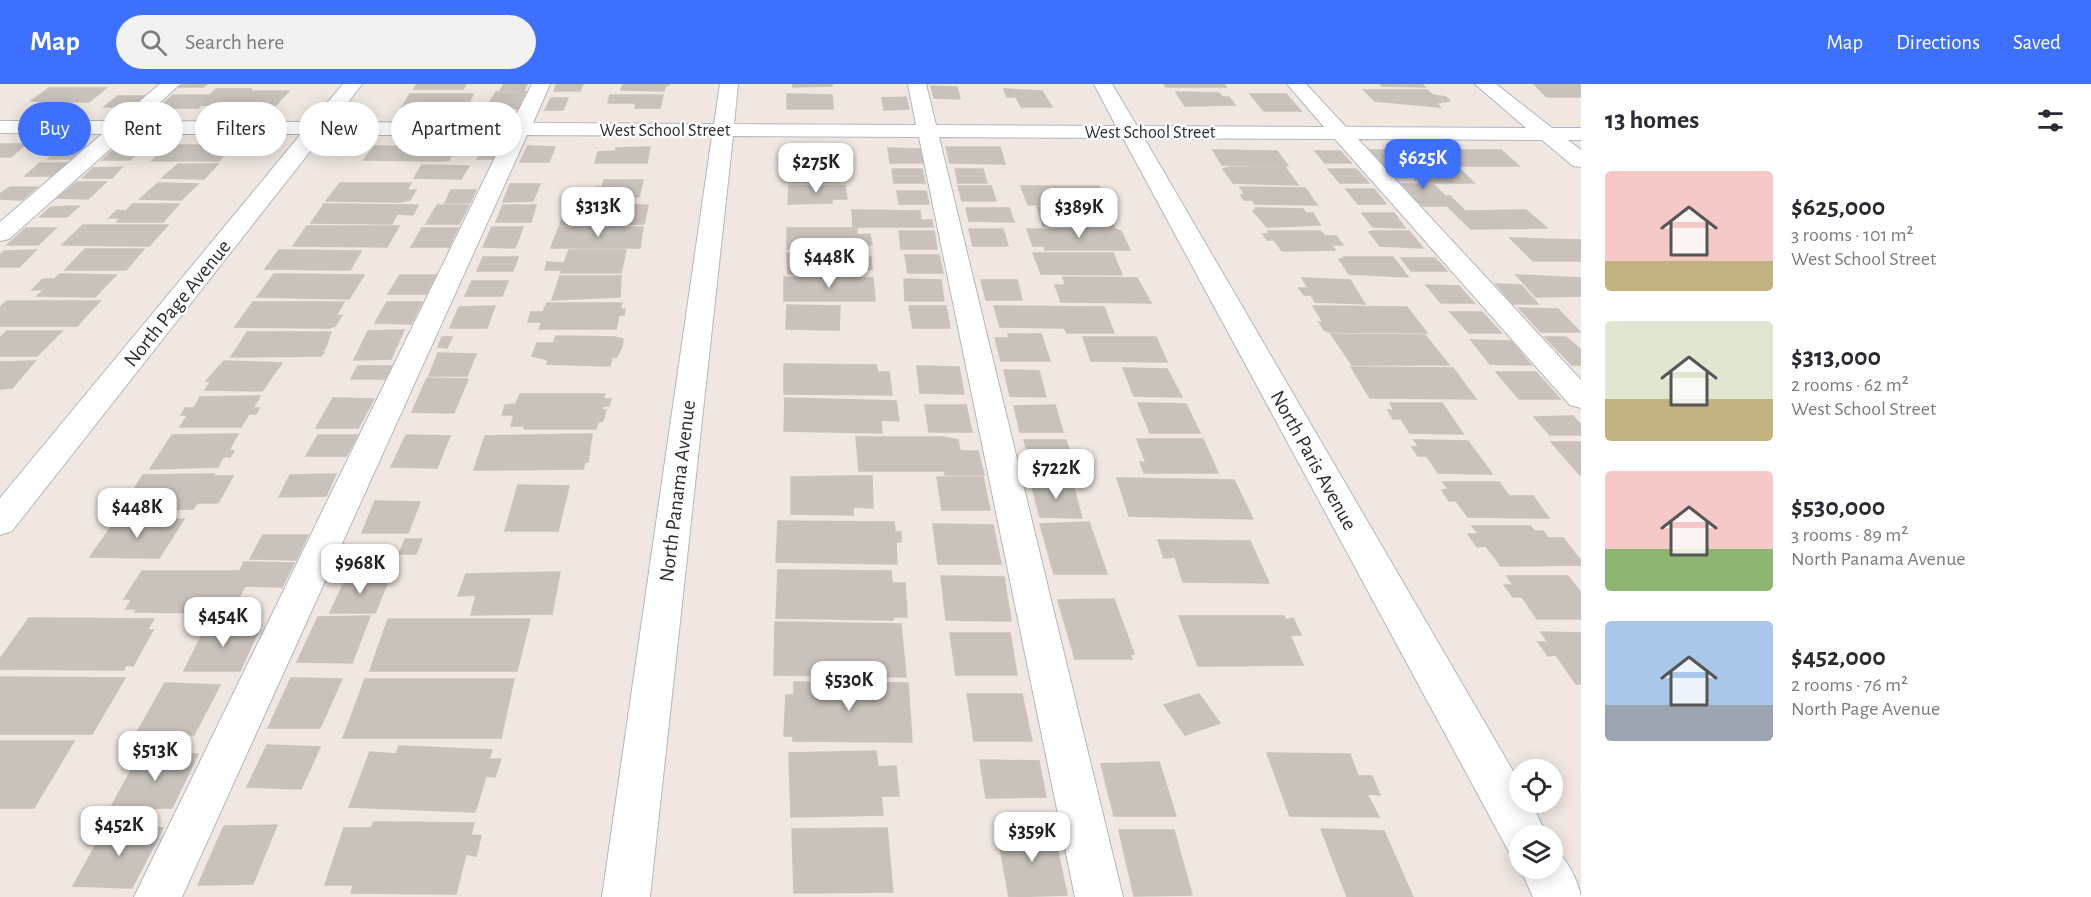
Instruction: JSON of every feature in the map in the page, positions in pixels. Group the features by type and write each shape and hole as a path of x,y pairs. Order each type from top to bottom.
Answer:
{"street":[{"path":"151,102 171,84"},
{"name":"North Page Avenue","path":"338,102 353,84"},
{"path":"522,125 541,84"},
{"name":"North Panama Avenue","path":"626,897 729,84"},
{"path":"917,84 1099,897"},
{"name":"North Paris Avenue","path":"1103,84 1519,825"},
{"path":"1296,84 1581,398"},
{"path":"1484,84 1581,161"},
{"name":"West School Street","path":"0,127 103,128"},
{"name":"West School Street","path":"183,128 299,128"},
{"name":"West School Street","path":"522,129 1581,134"},
{"path":"0,234 103,144"},
{"name":"North Page Avenue","path":"0,522 299,150"},
{"path":"158,897 507,156"},
{"path":"1549,879 1559,897"}],"building":[{"path":"183,84 207,84 203,87 179,87"},
{"path":"417,84 466,84 463,89 414,89"},
{"path":"504,84 527,84 524,91 500,91"},
{"path":"557,84 583,84 580,91 554,91"},
{"path":"623,84 670,84 665,86 664,91 621,90"},
{"path":"793,84 832,84 832,86 793,87"},
{"path":"1164,84 1224,84 1226,87 1166,87"},
{"path":"1380,84 1422,84 1425,87 1382,86"},
{"path":"1534,84 1581,84 1581,97 1547,97"},
{"path":"931,86 957,87 960,99 934,98"},
{"path":"49,88 106,88 89,102 31,101"},
{"path":"216,89 289,91 279,102 195,102 195,108 183,108 183,102 165,102 173,95 210,95"},
{"path":"1004,89 1042,91 1052,107 1021,107 1016,97 1007,97"},
{"path":"1364,90 1427,90 1433,95 1446,97 1450,101 1436,103 1440,107 1375,101"},
{"path":"496,92 526,92 521,102 490,102"},
{"path":"1176,92 1219,93 1222,97 1229,97 1235,105 1185,106"},
{"path":"410,94 473,94 469,102 405,102"},
{"path":"787,94 832,95 833,109 787,109"},
{"path":"1250,94 1286,94 1301,111 1264,111"},
{"path":"610,95 663,95 660,108 635,108 636,103 608,103"},
{"path":"118,96 145,96 138,102 110,102"},
{"path":"906,97 909,109 884,110 882,98"},
{"path":"551,98 568,98 563,110 545,110"},
{"path":"0,144 18,144 18,151 11,157 0,157"},
{"path":"183,145 195,145 195,156 223,156 219,161 152,161 157,156 183,156"},
{"path":"379,146 391,146 391,156 451,156 449,160 442,161 364,160 367,156 379,156"},
{"path":"528,146 555,147 549,162 520,162"},
{"path":"650,147 647,163 595,163 598,152 615,151 616,148"},
{"path":"946,147 1000,147 1005,164 950,163"},
{"path":"789,148 830,148 839,150 839,158 831,158 832,163 789,163"},
{"path":"888,148 920,149 923,163 890,163"},
{"path":"1213,150 1277,151 1288,166 1222,165"},
{"path":"1370,150 1398,150 1413,166 1385,166"},
{"path":"1442,150 1501,150 1519,166 1459,166"},
{"path":"1315,151 1340,151 1351,163 1325,163"},
{"path":"51,156 75,156 72,159 48,159"},
{"path":"106,156 134,156 130,160 102,160"},
{"path":"479,156 494,156 493,159 477,159"},
{"path":"40,163 67,163 53,176 25,176"},
{"path":"178,164 218,164 204,179 162,178"},
{"path":"422,165 469,166 461,179 414,178"},
{"path":"847,166 847,178 832,177 832,182 789,182 788,176 783,176 783,172 789,172 789,167"},
{"path":"122,167 112,178 83,178 93,168"},
{"path":"1285,167 1298,185 1233,183 1223,169"},
{"path":"1406,168 1460,169 1474,183 1429,183 1426,179 1415,179"},
{"path":"892,169 922,169 925,183 894,183"},
{"path":"955,169 983,169 987,183 958,183"},
{"path":"1328,169 1356,169 1369,183 1340,183"},
{"path":"604,180 643,180 639,197 592,196 595,187 602,187"},
{"path":"77,182 106,182 88,199 57,198"},
{"path":"158,183 198,184 181,200 140,199"},
{"path":"340,183 411,183 407,190 416,190 410,200 400,202 326,201"},
{"path":"510,184 540,184 533,201 503,202"},
{"path":"1402,184 1433,184 1445,196 1412,195"},
{"path":"789,186 845,186 847,199 832,199 832,203 788,204"},
{"path":"958,186 991,186 996,201 962,201"},
{"path":"1021,186 1099,186 1108,205 1028,205"},
{"path":"10,187 37,187 22,200 0,199 0,194"},
{"path":"1240,187 1305,188 1317,205 1255,204 1252,200 1244,200 1241,195 1245,195"},
{"path":"1346,189 1374,189 1386,204 1358,204"},
{"path":"451,190 476,190 470,203 445,203"},
{"path":"897,191 926,191 929,204 899,204"},
{"path":"1450,196 1465,211 1526,210 1547,228 1471,229 1447,206 1423,206 1413,197"},
{"path":"133,204 179,204 163,222 117,222 120,218 109,218 117,210 126,211"},
{"path":"324,204 418,205 413,215 397,214 392,224 311,223"},
{"path":"437,205 469,205 459,224 426,224"},
{"path":"503,205 536,205 531,222 496,222"},
{"path":"566,205 648,205 644,224 560,225"},
{"path":"79,206 67,217 40,217 51,207"},
{"path":"1037,207 1099,208 1101,213 1108,214 1114,227 1043,226"},
{"path":"966,208 1009,208 1014,222 969,221"},
{"path":"1256,208 1303,209 1306,213 1313,213 1320,225 1267,227 1253,211"},
{"path":"852,210 920,211 921,220 932,220 933,227 853,227"},
{"path":"1362,213 1394,213 1405,228 1373,227"},
{"path":"83,225 168,225 149,246 62,245"},
{"path":"307,226 399,226 387,247 293,246"},
{"path":"492,227 523,227 515,248 483,247"},
{"path":"559,227 643,227 640,248 551,248"},
{"path":"26,228 56,228 38,245 7,245"},
{"path":"422,228 458,228 449,247 411,247"},
{"path":"787,228 857,228 857,235 870,234 872,245 857,245 857,249 787,249"},
{"path":"969,229 1003,229 1008,246 973,246"},
{"path":"1027,229 1115,229 1121,231 1130,250 1045,250 1044,246 1033,246"},
{"path":"899,231 934,231 937,249 901,249"},
{"path":"1268,231 1320,231 1325,236 1336,236 1343,245 1331,245 1335,250 1282,251 1274,240 1267,240 1263,234 1270,234"},
{"path":"1409,231 1423,248 1380,246 1369,232"},
{"path":"1510,238 1581,240 1581,261 1533,261"},
{"path":"85,249 144,249 126,270 65,270"},
{"path":"36,250 19,267 0,267 0,255 4,251"},
{"path":"279,250 361,251 350,270 265,269"},
{"path":"569,250 626,250 621,273 561,273 562,270 545,270 547,262 564,263"},
{"path":"851,252 851,258 871,257 872,269 852,273 788,274 787,253"},
{"path":"1033,253 1113,253 1122,275 1041,274"},
{"path":"905,255 939,255 943,273 908,273"},
{"path":"483,257 518,257 513,271 477,271"},
{"path":"1343,257 1393,257 1408,277 1349,274 1339,259 1344,259"},
{"path":"1401,258 1435,258 1447,271 1411,271"},
{"path":"60,274 116,275 95,297 37,296 45,289 32,290 43,279 54,279"},
{"path":"274,274 364,275 349,299 257,297"},
{"path":"400,275 436,275 426,294 388,294"},
{"path":"1516,275 1581,278 1581,296 1536,297"},
{"path":"560,276 621,276 620,297 552,300"},
{"path":"784,277 873,278 875,301 784,301"},
{"path":"1063,277 1137,278 1151,303 1061,302 1055,285 1065,285"},
{"path":"1302,278 1350,280 1365,304 1315,302 1311,295 1304,295 1299,288 1308,288"},
{"path":"904,279 941,280 944,301 905,301"},
{"path":"981,280 1017,280 1022,300 986,300"},
{"path":"472,281 508,281 502,296 465,296"},
{"path":"1496,284 1521,285 1538,304 1513,304"},
{"path":"1426,285 1459,286 1474,303 1441,303"},
{"path":"7,301 100,301 77,326 0,326 0,307"},
{"path":"253,302 344,302 336,316 342,315 335,326 329,328 235,327"},
{"path":"387,302 422,302 411,324 375,323"},
{"path":"547,303 622,303 620,309 625,309 624,315 619,315 616,329 539,329 542,322 528,322 531,312 543,312"},
{"path":"787,305 840,306 839,330 786,329"},
{"path":"495,306 487,328 450,328 459,307"},
{"path":"909,306 946,306 950,328 913,328"},
{"path":"994,306 1104,307 1114,333 1067,333 1064,328 1000,327"},
{"path":"1313,306 1407,307 1427,333 1330,332 1324,330 1319,322 1323,322"},
{"path":"1519,308 1558,309 1580,332 1541,332"},
{"path":"1450,312 1482,312 1501,333 1469,333"},
{"path":"404,330 391,359 354,360 368,331"},
{"path":"7,331 62,331 37,356 0,356 0,338"},
{"path":"247,332 331,332 325,349 318,352 324,352 321,356 231,357"},
{"path":"1008,334 1041,334 1050,361 1001,361 995,338 1009,338"},
{"path":"1331,334 1425,335 1449,365 1352,365"},
{"path":"556,336 623,339 622,347 616,358 612,357 610,366 547,364 548,360 532,356 537,343 554,343"},
{"path":"442,337 452,337 447,348 438,347"},
{"path":"1083,337 1156,337 1167,362 1091,361"},
{"path":"1545,337 1566,337 1581,350 1581,365 1572,365"},
{"path":"1471,340 1511,341 1531,365 1490,364"},
{"path":"438,353 476,354 467,376 429,376"},
{"path":"35,361 12,388 0,389 0,362"},
{"path":"224,361 282,363 262,391 205,390 211,381 206,381"},
{"path":"784,364 876,365 878,372 889,372 892,395 784,394"},
{"path":"358,366 394,366 388,379 351,379"},
{"path":"917,366 959,367 964,394 920,393"},
{"path":"1351,367 1453,368 1476,399 1370,398"},
{"path":"1123,368 1167,369 1182,397 1134,396"},
{"path":"1004,370 1039,371 1046,397 1010,396"},
{"path":"1496,372 1536,372 1560,399 1519,399"},
{"path":"427,378 468,379 454,413 412,412"},
{"path":"520,394 605,394 603,399 611,399 609,406 603,406 602,410 606,410 603,421 598,422 596,429 524,429 525,426 511,426 514,415 502,415 505,405 516,404"},
{"path":"260,396 253,408 259,408 256,414 249,414 241,427 180,427 188,415 181,415 185,408 194,408 200,397"},
{"path":"333,398 374,399 358,428 316,428"},
{"path":"785,398 896,401 899,421 881,420 882,433 784,431"},
{"path":"1138,403 1186,404 1200,433 1150,433"},
{"path":"1390,403 1442,403 1463,434 1410,433 1401,419 1393,419 1388,410 1394,411"},
{"path":"925,405 966,405 972,432 929,432"},
{"path":"1055,405 1063,432 1020,432 1014,406"},
{"path":"1573,416 1581,425 1581,435 1550,435 1534,417"},
{"path":"238,434 229,450 234,451 230,457 223,457 218,467 150,469 172,435"},
{"path":"592,434 588,462 585,462 583,469 474,470 485,436"},
{"path":"318,435 358,435 346,456 306,456"},
{"path":"406,435 450,436 437,468 391,467"},
{"path":"856,437 943,437 958,440 960,451 978,451 984,475 945,475 945,471 859,471"},
{"path":"1137,439 1203,439 1218,473 1144,473 1140,462 1146,463"},
{"path":"1024,440 1066,440 1076,471 1032,471"},
{"path":"1414,440 1468,441 1492,474 1438,473 1427,456 1418,456 1412,447 1419,447"},
{"path":"1551,442 1581,442 1581,475 1580,475"},
{"path":"214,474 213,476 233,476 218,503 197,503 193,509 120,511 143,475"},
{"path":"336,474 326,496 279,497 290,475"},
{"path":"872,476 873,508 853,507 853,515 791,514 791,477"},
{"path":"937,477 983,477 990,510 942,510"},
{"path":"1117,478 1234,480 1253,519 1129,516"},
{"path":"1072,482 1082,518 1040,517 1031,483"},
{"path":"1443,482 1499,482 1509,496 1533,496 1549,518 1468,517 1456,501 1449,501 1442,490 1448,489"},
{"path":"518,485 569,486 558,531 505,531"},
{"path":"375,501 420,502 408,533 362,533"},
{"path":"184,519 159,558 90,557 116,520"},
{"path":"778,521 894,522 895,532 901,532 901,542 896,542 897,564 776,562"},
{"path":"1089,522 1107,574 1054,574 1040,524"},
{"path":"933,524 993,525 1001,564 938,564"},
{"path":"1472,526 1530,526 1535,531 1543,531 1548,538 1563,538 1581,561 1581,565 1501,566 1486,546 1477,547 1468,534 1479,534"},
{"path":"263,535 308,535 296,560 250,559"},
{"path":"405,539 422,539 416,554 399,554"},
{"path":"1158,540 1250,541 1269,583 1183,582 1175,557 1164,558"},
{"path":"244,562 294,563 282,587 245,586 231,613 135,612 137,609 126,609 132,599 124,599 142,571 240,571"},
{"path":"778,570 891,571 892,583 905,583 907,617 893,617 893,620 776,618"},
{"path":"560,572 552,614 471,615 476,595 458,596 466,574"},
{"path":"347,576 390,577 375,613 330,613"},
{"path":"941,576 1004,577 1011,621 946,620"},
{"path":"1507,576 1568,576 1581,593 1581,619 1537,619 1522,597 1513,597 1504,585 1513,585"},
{"path":"1114,599 1134,654 1130,654 1132,659 1075,659 1058,600"},
{"path":"370,616 352,663 297,662 318,617"},
{"path":"1179,616 1284,616 1286,620 1293,618 1301,635 1290,635 1303,665 1198,666"},
{"path":"29,618 154,619 147,630 153,630 133,666 126,665 124,670 0,669 0,659"},
{"path":"388,619 530,619 517,671 370,671"},
{"path":"775,622 901,624 906,677 774,675"},
{"path":"207,625 261,625 240,671 184,671"},
{"path":"1541,632 1581,633 1581,684 1576,684 1556,655 1548,656 1538,642 1548,642"},
{"path":"950,633 1010,633 1017,675 956,675"},
{"path":"0,677 125,678 92,734 0,734"},
{"path":"291,678 342,679 320,728 268,728"},
{"path":"365,679 514,679 501,738 343,738"},
{"path":"794,682 908,683 912,742 793,741 793,736 784,736 786,695 794,695"},
{"path":"165,683 220,685 194,735 136,734"},
{"path":"967,694 1022,694 1032,741 974,741"},
{"path":"1199,694 1220,723 1185,735 1164,705"},
{"path":"0,741 74,741 34,808 0,808"},
{"path":"267,745 320,747 301,789 247,787"},
{"path":"399,746 492,750 489,759 501,759 495,777 486,776 475,812 349,807 370,752 396,754"},
{"path":"876,751 878,767 896,766 899,796 881,796 883,815 791,817 789,753"},
{"path":"1267,753 1350,754 1358,776 1372,776 1380,795 1367,794 1379,817 1290,816"},
{"path":"140,754 198,754 172,808 110,809"},
{"path":"980,760 1039,761 1046,797 986,798"},
{"path":"1159,762 1176,816 1114,816 1101,764"},
{"path":"374,822 474,823 471,835 481,836 476,856 466,854 456,894 351,893 353,885 325,885 344,828 371,828"},
{"path":"107,825 163,828 132,888 73,886"},
{"path":"277,825 253,884 198,885 224,826"},
{"path":"887,828 893,892 794,893 792,829"},
{"path":"1053,829 1067,895 1009,897 997,831"},
{"path":"1321,829 1384,831 1413,897 1347,897"},
{"path":"1119,830 1174,830 1192,895 1134,896"}]}
